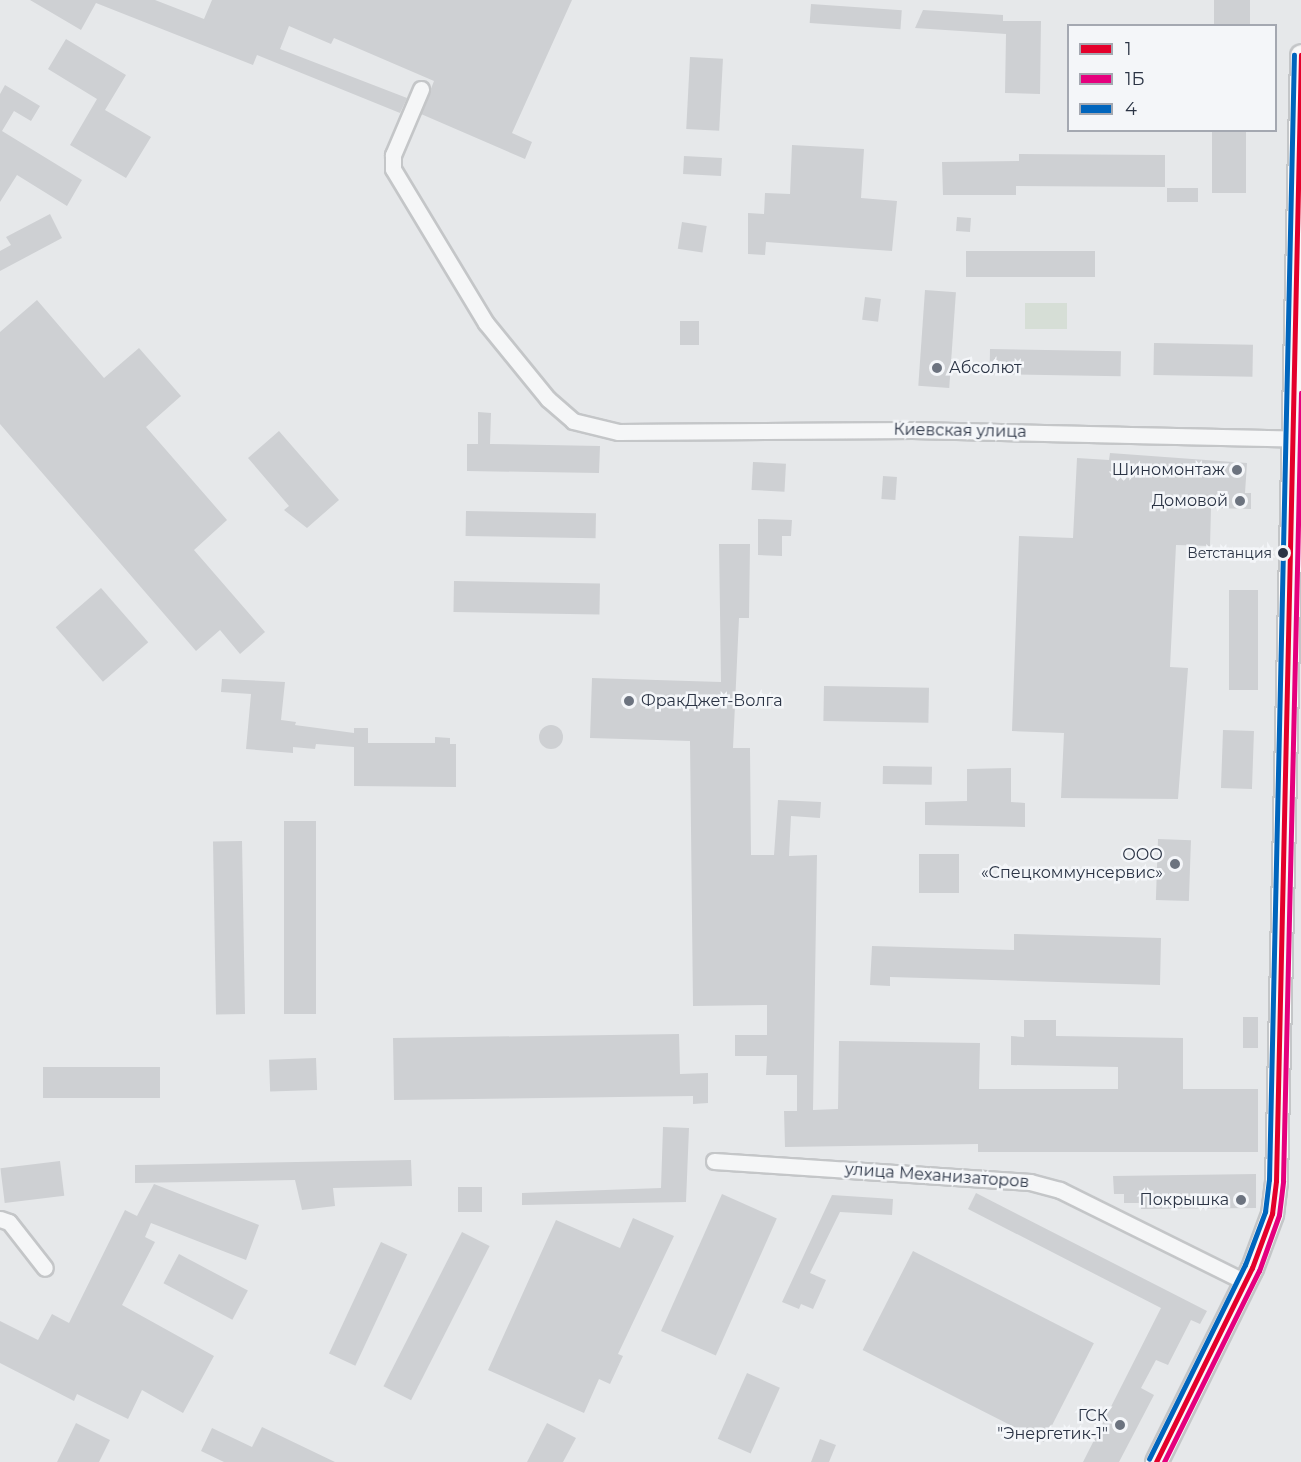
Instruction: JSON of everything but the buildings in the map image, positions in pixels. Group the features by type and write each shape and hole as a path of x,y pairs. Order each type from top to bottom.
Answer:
{"main road":[{"path":"1156,1462 1245,1282 1272,1214 1276,1181 1296,439 1301,55"}],"street":[{"name":"Киевская улица","path":"422,89 393,155 393,169 486,323 548,399 573,421 618,432 912,430 1296,439"},
{"name":"улица Механизаторов","path":"714,1161 1030,1182 1060,1190 1245,1282"},
{"path":"0,1219 9,1222 45,1268"}],"shaded area":[{"path":"1025,303 1067,303 1067,329 1025,329"}],"transit line":[{"name":"4","path":"1149,1459 1245,1265 1265,1212 1269,1180 1294,55"},
{"name":"1","path":"1156,1462 1252,1268 1272,1214 1276,1181 1301,55"},
{"name":"1Б","path":"1164,1462 1259,1271 1279,1215 1283,1181 1301,393"}],"place":[{"name":"Абсолют","path":"937,368"},
{"name":"Шиномонтаж","path":"1237,470"},
{"name":"Домовой","path":"1240,501"},
{"name":"Ветстанция","path":"1283,553"},
{"name":"ФракДжет-Волга","path":"629,701"},
{"name":"ООО «Спецкоммунсервис»","path":"1175,864"},
{"name":"Покрышка","path":"1241,1200"},
{"name":"ГСК \"Энергетик-1\"","path":"1120,1425"}]}
